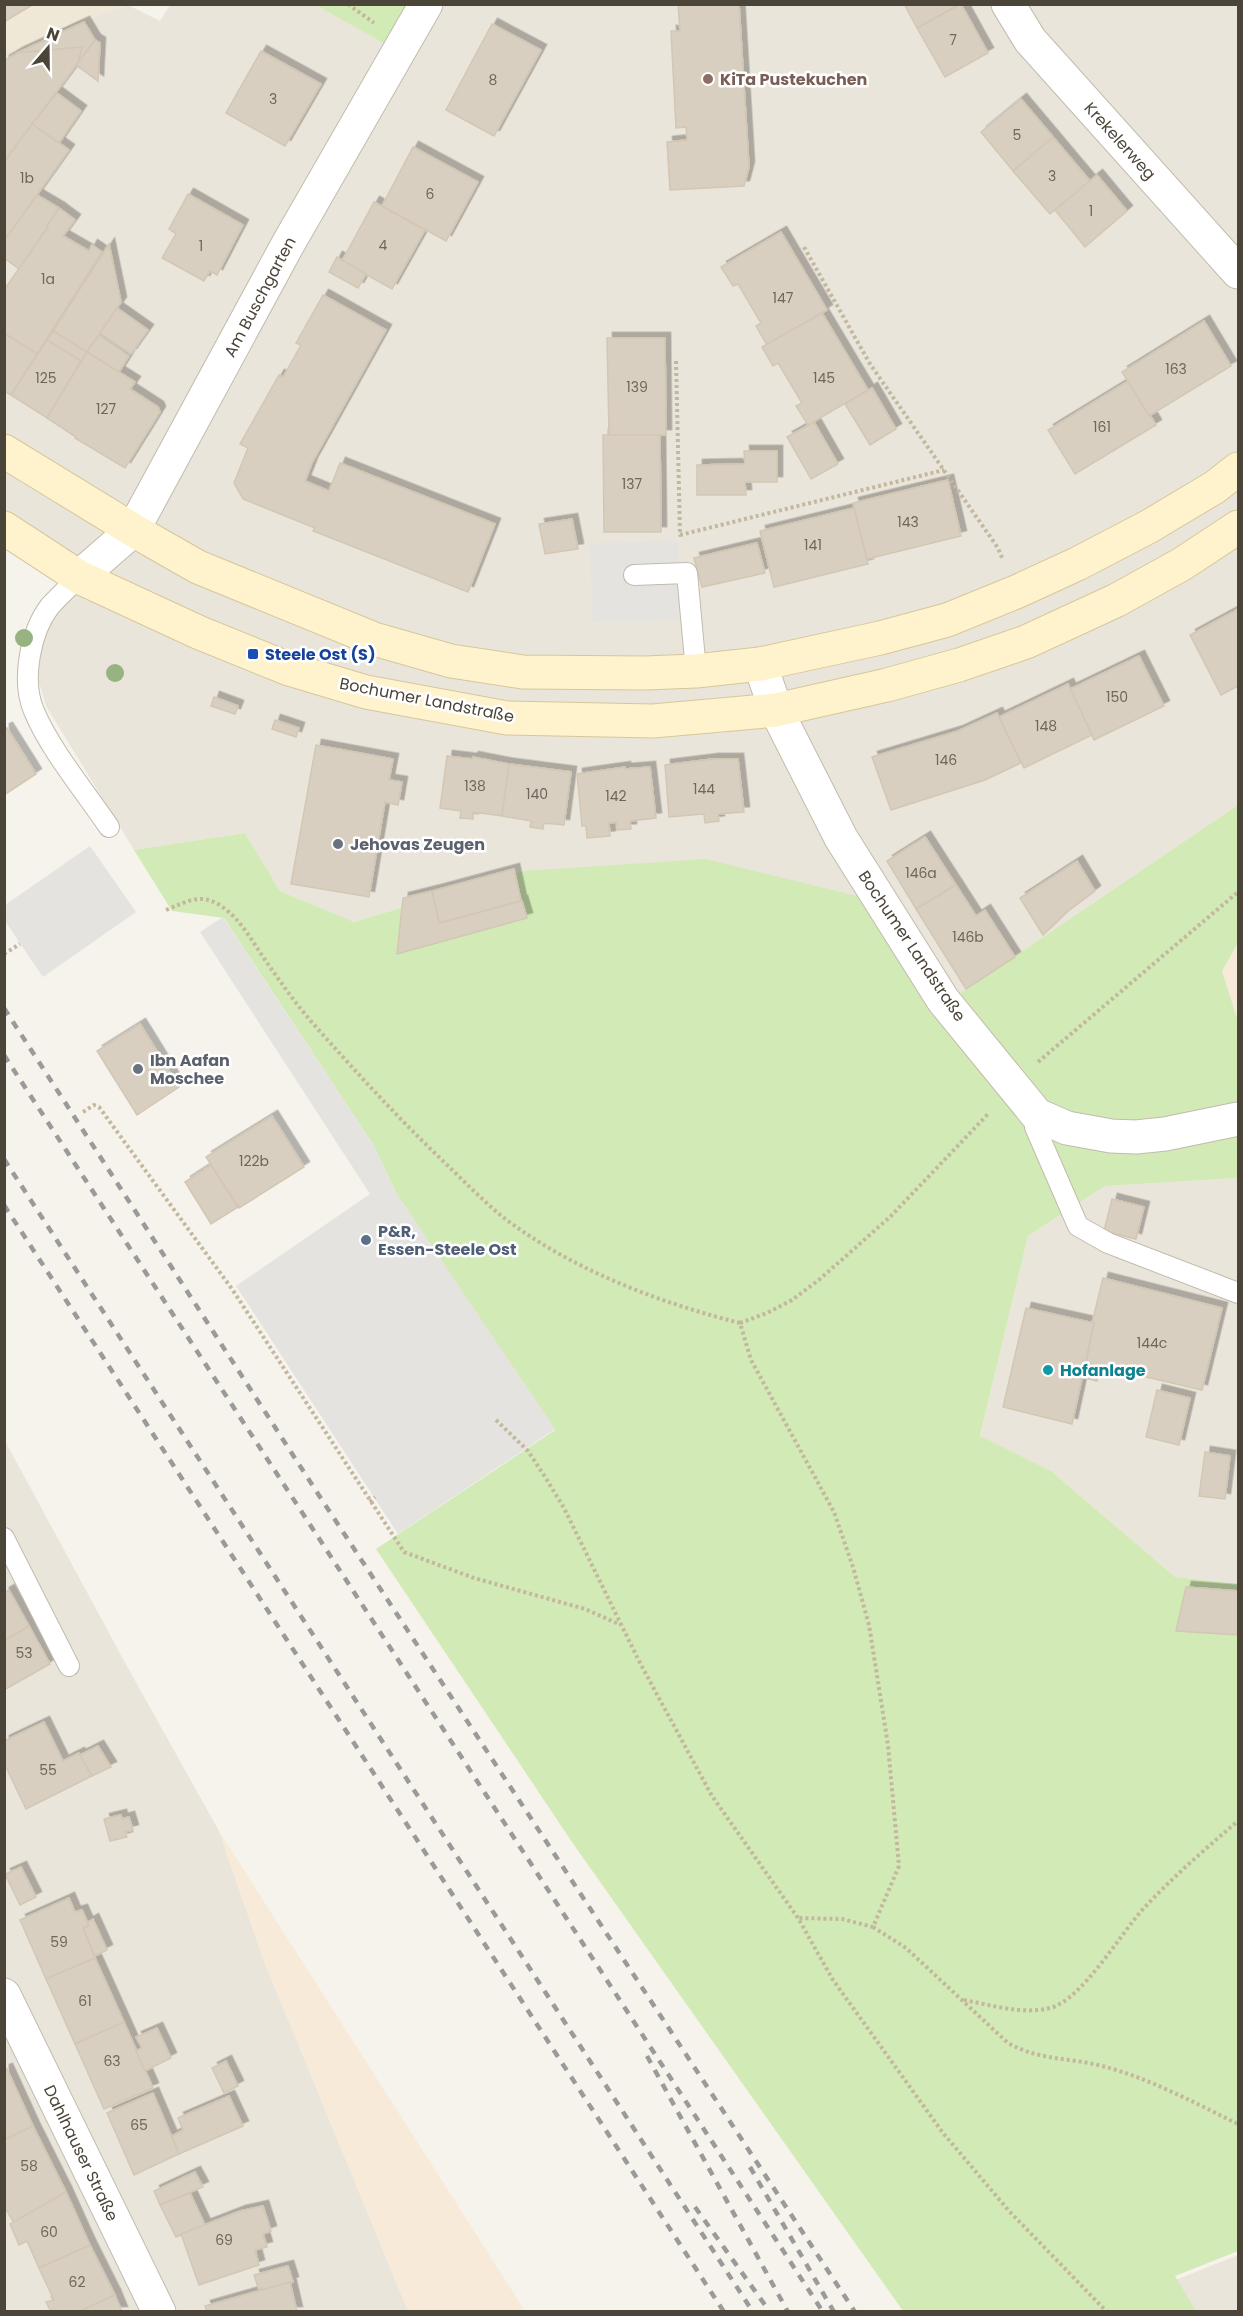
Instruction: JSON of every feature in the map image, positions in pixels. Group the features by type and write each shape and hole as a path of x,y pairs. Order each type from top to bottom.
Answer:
{"main road":[{"path":"4,451 198,567 294,609 374,639 451,661 523,672 645,673 696,671 760,664 880,638 947,620 1077,564 1148,527 1215,487 1239,469"},
{"name":"Bochumer Landstraße","path":"4,528 79,577 200,633 280,665 366,692 507,718 653,721 777,710 887,685 1026,642 1145,584 1182,564 1239,527"}],"street":[{"name":"Am Buschgarten","path":"79,577 133,530 288,244 426,4"},
{"name":"Krekelerweg","path":"1008,4 1030,40 1239,272"},
{"name":"Bochumer Landstraße","path":"760,664 777,710 841,838 944,1000 1036,1115 1067,1128 1111,1136 1136,1137 1165,1134 1239,1119"},
{"name":"Dahlhauser Straße","path":"4,1995 159,2312"}],"lane":[{"path":"634,575 687,573 696,671"},
{"path":"79,577 49,608 33,639 28,666 29,688 33,711 54,747 110,827"},
{"path":"1036,1115 1035,1127 1078,1226 1108,1244 1239,1293"},
{"path":"4,1538 69,1666"}],"path":[{"path":"804,247 870,364 998,548 1016,592"},
{"path":"676,361 680,536 944,470"},
{"path":"166,910 197,897 214,901 230,912 293,1000 353,1068 406,1125 481,1199 505,1219 579,1265 676,1304 740,1323 751,1360 834,1512 854,1567 869,1625 888,1745 898,1866 873,1927"},
{"path":"4,954 20,944"},
{"path":"83,1112 94,1105 99,1107 232,1289 404,1552 474,1578 585,1609 621,1625"},
{"path":"261,1334 266,1330"},
{"path":"315,1417 320,1414"},
{"path":"496,1420 528,1451 564,1508 621,1625 712,1796 798,1918 833,1980 943,2133 1009,2211 1107,2312"},
{"path":"370,1502 375,1497"},
{"path":"963,2000 1023,2010 1051,2008 1062,2003 1086,1982 1144,1908 1239,1821"},
{"path":"798,1918 842,1919 873,1927 906,1948 1008,2043 1023,2051 1050,2059 1082,2062 1120,2071 1239,2124"}],"shaded area":[{"path":"316,4 396,50 429,5 1007,5 1238,275 1238,805 942,1006 877,901 524,871 354,922 280,891 245,833 134,850 46,706 32,658 54,612 88,583 5,526 4,49 15,52 71,24 128,5 160,21 170,5"},
{"path":"5,5 128,5 71,24 14,52 5,49"},
{"path":"1009,5 1238,5 1238,268"},
{"path":"678,541 680,620 592,622 590,543"},
{"path":"90,846 136,912 43,977 5,921 5,905"},
{"name":"P&R, Essen-Steele Ost","path":"223,917 374,1146 396,1193 555,1429 398,1534 236,1286 370,1194 200,932"},
{"path":"1238,943 1238,1021 1222,971"},
{"path":"1238,1178 1238,1584 1175,1577 1051,1471 980,1437 1028,1236 1105,1186"},
{"path":"4,1439 219,1831 264,1961 408,2311 5,2311"},
{"path":"219,1831 525,2311 408,2311 264,1961"},
{"path":"1238,2255 1238,2311 1192,2311 1173,2281"}],"green space":[{"path":"316,5 424,5 396,50"},
{"path":"1238,805 1238,943 1222,971 1238,1021 1238,1178 1105,1186 1028,1236 980,1436 1051,1471 1175,1577 1238,1584 1238,2251 1175,2276 1196,2311 903,2311 574,1845 376,1549 555,1430 396,1193 374,1146 224,918 172,911 134,850 245,833 280,891 354,922 524,871 706,859 877,901 940,1007"}],"building":[{"path":"4,4 34,4 4,22"},
{"name":"KiTa Pustekuchen","path":"678,4 739,4 749,167 744,186 670,190 667,142 687,140 686,127 676,128 671,31 680,31"},
{"path":"904,4 960,4 917,28"},
{"path":"961,4 988,53 945,77 917,28"},
{"path":"84,22 95,40 78,63 82,47 17,53"},
{"path":"492,24 541,50 494,136 446,110"},
{"path":"95,40 100,43 98,81 76,65"},
{"path":"82,47 78,63 4,162 4,61 17,53"},
{"path":"261,51 321,84 285,146 226,113"},
{"path":"57,93 81,111 59,143 32,124"},
{"path":"1021,99 1053,137 1013,171 981,132"},
{"path":"32,124 69,150 7,237 4,235 4,162"},
{"path":"1053,137 1090,181 1050,214 1013,171"},
{"path":"413,147 478,182 446,241 382,206"},
{"path":"1097,175 1127,211 1085,247 1055,210"},
{"path":"188,194 243,225 217,275 210,271 204,281 162,258 176,234 169,229"},
{"path":"37,195 59,208 19,269 4,258 4,235 7,237"},
{"path":"374,202 425,230 392,289 342,261"},
{"path":"59,208 75,220 63,236 89,251 92,245 102,252 37,354 4,333 4,290"},
{"path":"781,232 827,310 767,345 756,326 761,323 738,284 733,286 721,267"},
{"path":"109,244 121,302 87,352 53,331"},
{"path":"337,257 366,274 358,288 329,272"},
{"path":"323,295 386,330 312,463 305,481 329,491 340,463 495,524 468,592 313,531 315,528 243,499 234,483 248,448 240,444 279,375 283,377 301,345 296,343"},
{"path":"117,308 148,330 131,354 100,333"},
{"path":"822,313 868,390 808,425 796,406 802,403 778,363 773,366 762,347"},
{"path":"1204,321 1231,366 1149,416 1122,372"},
{"path":"53,331 87,352 81,361 47,340"},
{"path":"4,333 37,354 11,395 4,391"},
{"path":"99,335 129,356 119,372 87,352"},
{"path":"607,338 665,338 666,435 609,435"},
{"path":"47,340 81,361 47,418 11,395"},
{"path":"87,352 135,382 130,389 158,407 160,412 125,468 47,418"},
{"path":"1128,381 1156,425 1075,474 1048,430"},
{"path":"872,388 896,429 870,445 845,404"},
{"path":"814,422 838,464 811,479 787,437"},
{"path":"603,435 660,435 661,532 604,532"},
{"path":"744,451 777,451 777,482 745,482 746,495 697,495 697,465 745,464"},
{"path":"948,480 961,536 867,559 853,503"},
{"path":"854,508 868,564 774,587 760,531"},
{"path":"572,519 578,549 545,554 539,524"},
{"path":"757,543 765,573 702,587 694,558"},
{"path":"1238,609 1238,686 1221,695 1190,635"},
{"path":"1139,656 1164,706 1094,740 1070,689"},
{"path":"1068,684 1092,735 1024,768 999,717"},
{"path":"214,697 238,706 235,714 211,706"},
{"path":"997,713 1021,763 985,780 891,810 872,757 958,731"},
{"path":"275,720 299,728 296,737 272,729"},
{"path":"7,728 36,774 4,795 4,729"},
{"name":"Jehovas Zeugen","path":"316,745 393,759 389,780 402,782 398,805 385,802 369,897 291,884"},
{"path":"447,756 472,759 473,757 509,764 502,816 473,812 473,819 460,818 461,811 440,808"},
{"path":"713,759 738,759 744,812 718,814 719,821 705,823 704,814 669,817 665,765"},
{"path":"509,764 571,772 564,825 544,823 543,829 530,827 531,821 502,816"},
{"path":"625,767 625,769 650,767 656,818 630,821 631,829 617,830 617,822 609,823 610,836 587,838 586,826 582,826 577,774"},
{"path":"925,837 956,885 916,909 887,861"},
{"path":"1077,861 1095,891 1067,912 1043,935 1020,898"},
{"path":"514,869 521,901 439,923 432,891"},
{"path":"956,885 976,916 985,910 1015,957 966,989 916,909"},
{"path":"432,891 439,923 522,901 527,918 397,954 403,898"},
{"name":"Ibn Aafan Moschee","path":"140,1024 179,1087 137,1115 97,1051"},
{"path":"272,1116 304,1167 239,1208 206,1157"},
{"path":"211,1165 238,1207 211,1224 185,1182"},
{"path":"1112,1199 1144,1207 1136,1239 1104,1231"},
{"path":"1103,1278 1222,1308 1202,1390 1086,1363 1094,1323 1092,1323"},
{"name":"Hofanlage","path":"1026,1308 1094,1323 1072,1424 1003,1407"},
{"path":"1086,1363 1101,1366 1097,1381 1082,1377"},
{"path":"1157,1390 1190,1398 1179,1445 1146,1437"},
{"path":"1205,1452 1230,1456 1225,1499 1199,1496"},
{"path":"1186,1587 1238,1591 1238,1635 1176,1631"},
{"path":"9,1590 29,1626 4,1641 4,1593"},
{"path":"29,1626 50,1664 6,1689 4,1641"},
{"path":"44,1722 63,1761 79,1753 92,1776 26,1809 4,1763 4,1741"},
{"path":"98,1746 111,1767 92,1776 80,1755"},
{"path":"121,1815 122,1819 129,1817 133,1830 125,1832 127,1837 110,1841 104,1819"},
{"path":"21,1867 36,1897 20,1905 5,1874"},
{"path":"69,1898 75,1912 82,1910 89,1926 83,1928 95,1958 46,1979 20,1920"},
{"path":"93,1919 107,1950 95,1956 83,1928 89,1926 88,1922"},
{"path":"95,1958 124,2022 75,2044 46,1979"},
{"path":"124,2022 153,2088 104,2109 75,2044"},
{"path":"157,2028 171,2058 145,2071 136,2051 142,2048 136,2037"},
{"path":"226,2061 238,2086 224,2093 212,2068"},
{"path":"7,2069 33,2126 4,2140 4,2070"},
{"path":"153,2093 179,2154 134,2175 107,2113"},
{"path":"229,2096 243,2126 179,2154 172,2136 183,2130 178,2118"},
{"path":"33,2126 66,2192 14,2223 4,2206 4,2140"},
{"path":"195,2172 203,2187 160,2205 154,2191"},
{"path":"66,2192 90,2245 39,2268 27,2241 19,2245 10,2224"},
{"path":"190,2193 205,2225 176,2237 160,2205"},
{"path":"263,2206 271,2231 263,2234 267,2247 255,2250 259,2265 199,2285 181,2234 240,2211"},
{"path":"90,2245 115,2295 78,2312 51,2312 46,2302 54,2300 39,2268"},
{"path":"288,2266 293,2282 259,2290 254,2275"},
{"path":"290,2282 297,2312 207,2312 205,2306"},
{"path":"115,2295 122,2312 78,2312"}],"railway":[{"path":"4,1008 322,1500 855,2312"},
{"path":"4,1055 823,2312"},
{"path":"4,1159 753,2312"},
{"path":"4,1205 724,2312"},
{"path":"647,2056 788,2312"},
{"path":"750,2167 834,2312"},
{"path":"695,2207 770,2312"}],"place":[{"name":"KiTa Pustekuchen","path":"708,79"},
{"name":"Steele Ost (S)","path":"253,654"},
{"name":"Jehovas Zeugen","path":"338,844"},
{"name":"Ibn Aafan Moschee","path":"138,1069"},
{"name":"P&R, Essen-Steele Ost","path":"366,1240"},
{"name":"Hofanlage","path":"1048,1370"}]}
